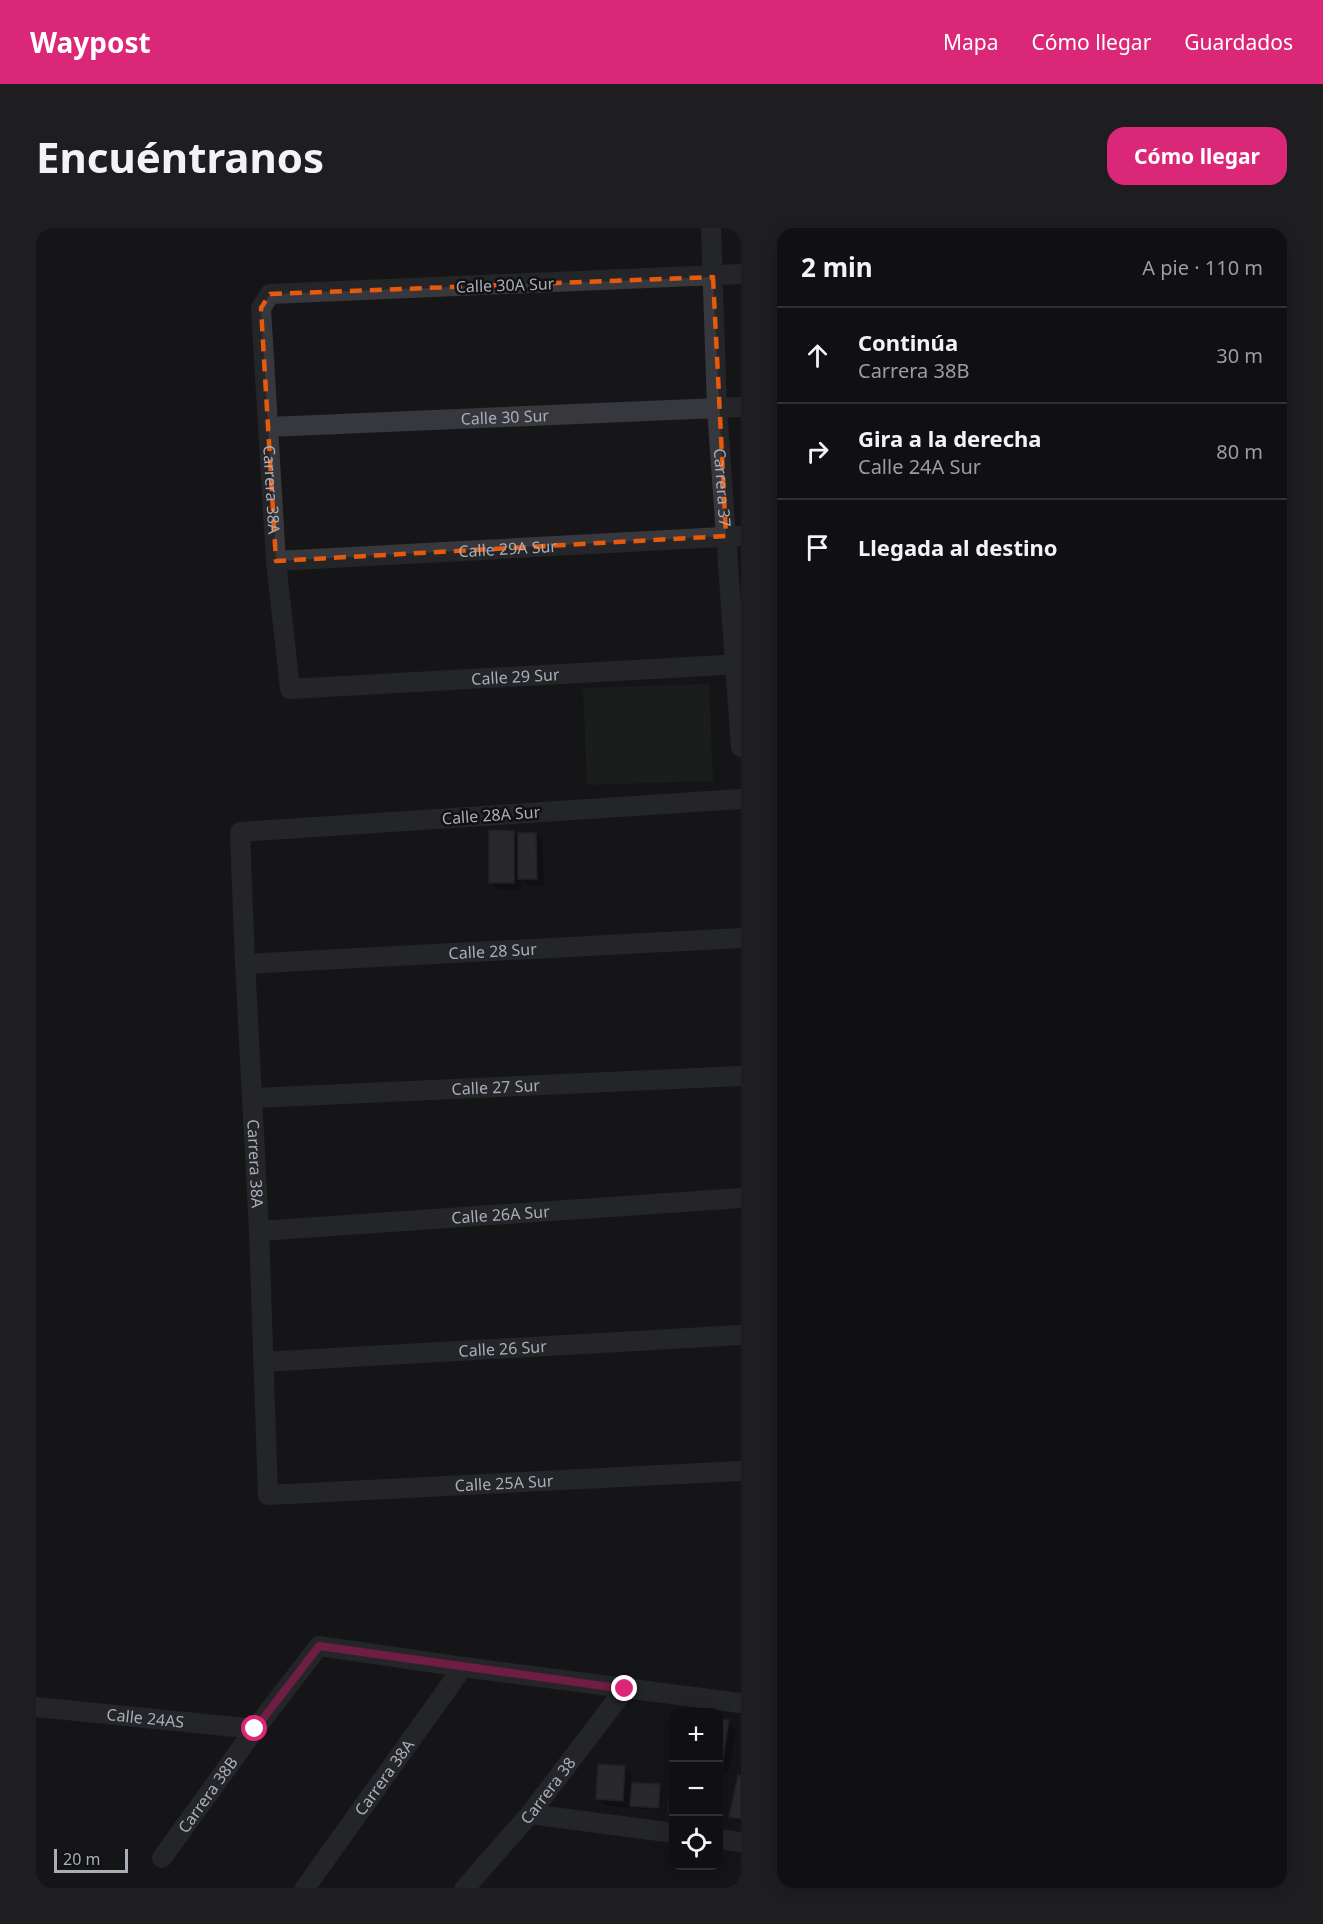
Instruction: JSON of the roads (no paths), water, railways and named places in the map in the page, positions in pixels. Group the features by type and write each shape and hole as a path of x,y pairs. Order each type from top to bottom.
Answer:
{"street":[{"name":"Carrera 37","path":"711,228 717,409 734,536 741,747"},
{"name":"Calle 30A Sur","path":"270,294 713,277 741,274"},
{"name":"Carrera 38A","path":"270,294 261,308 276,561 290,689"},
{"name":"Calle 30 Sur","path":"269,427 741,407"},
{"name":"Calle 29A Sur","path":"276,561 734,536"},
{"name":"Calle 29 Sur","path":"290,689 738,664"},
{"name":"Calle 28A Sur","path":"240,832 741,799"},
{"name":"Carrera 38A","path":"240,832 259,1232 268,1495"},
{"name":"Calle 28 Sur","path":"245,964 741,938"},
{"name":"Calle 27 Sur","path":"252,1098 741,1076"},
{"name":"Calle 26A Sur","path":"259,1232 741,1198"},
{"name":"Calle 26 Sur","path":"263,1362 741,1335"},
{"name":"Calle 25A Sur","path":"268,1495 741,1471"},
{"name":"Carrera 38B","path":"162,1858 255,1729 319,1646 463,1667"},
{"name":"Carrera 38A","path":"305,1888 463,1667"},
{"path":"463,1667 741,1703"},
{"name":"Carrera 38","path":"465,1888 530,1815 625,1689"},
{"name":"Calle 24AS","path":"36,1707 255,1729"},
{"path":"530,1815 669,1832"},
{"path":"723,1840 741,1842"}]}
